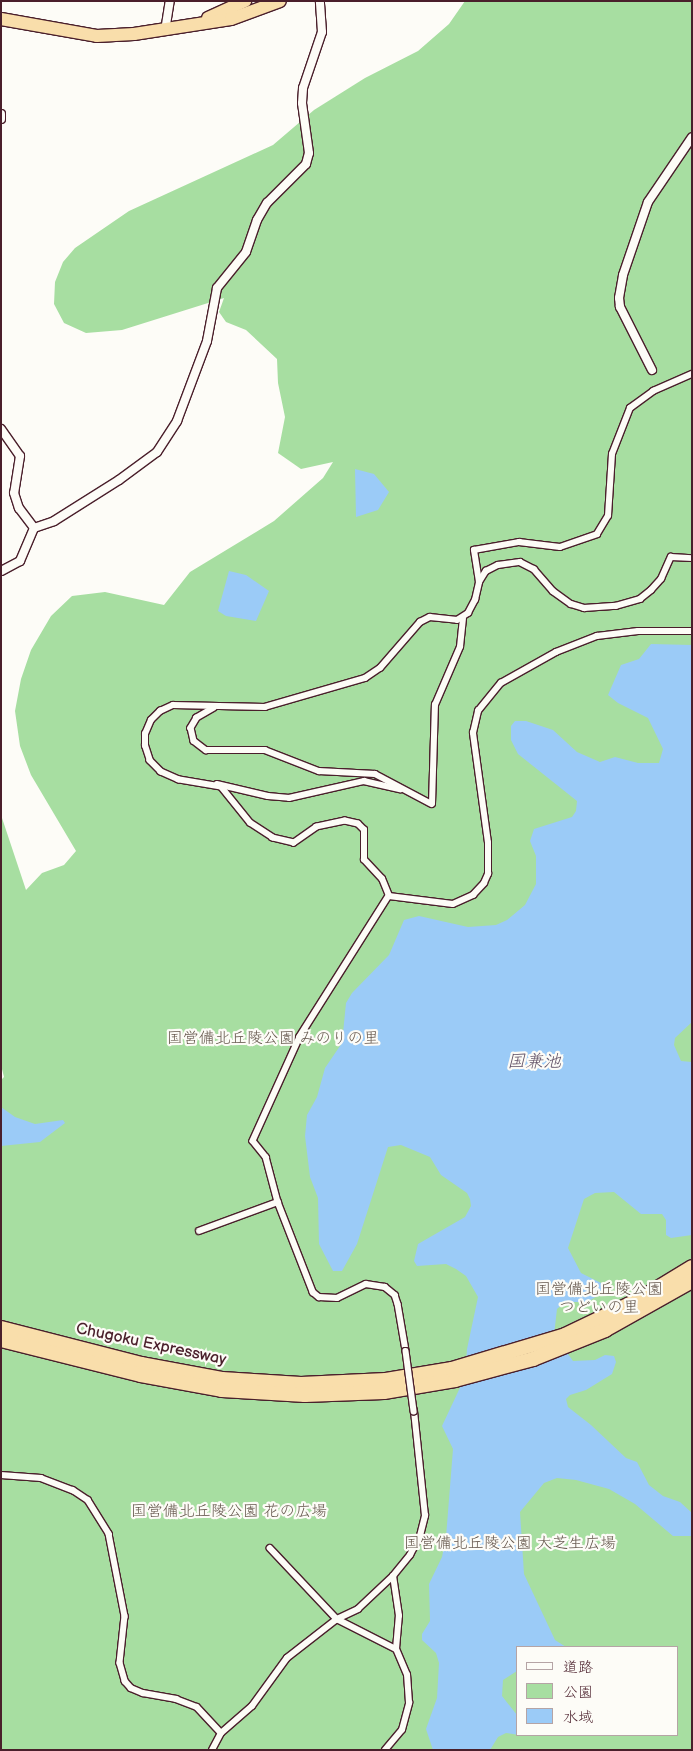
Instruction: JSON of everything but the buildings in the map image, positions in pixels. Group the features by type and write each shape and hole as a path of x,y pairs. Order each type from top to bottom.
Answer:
{"highway":[{"path":"165,32 245,1"},
{"path":"1,19 97,36 165,32 231,19 280,1"},
{"name":"Chugoku Expressway","path":"567,1340 692,1267"},
{"name":"Chugoku Expressway","path":"1,1340 180,1384 263,1394 349,1394 454,1375 567,1340 643,1310 692,1281"},
{"name":"Chugoku Expressway","path":"1,1328 141,1364 222,1379 344,1383 454,1375"}],"street":[{"path":"165,32 170,1"},
{"path":"1,571 20,561 34,528 88,501 157,452 177,421 207,342 217,288 246,252 257,220 267,204 308,158 302,103 303,88 322,32 320,1"},
{"path":"652,370 620,307 618,298 623,275 648,202 692,137"},
{"path":"479,582 474,550 519,542 566,546 602,529 611,506 612,454 630,408 648,393 692,374"},
{"path":"1,428 20,456 14,493 19,508 34,528"},
{"path":"463,619 430,617 420,622 380,668 356,682 265,707 216,708 188,704 167,706 151,720 145,741 150,761 167,776 289,798 364,781 400,789 432,804 436,705 458,653 463,619 473,606 479,582 486,571 498,564 520,562 534,569 553,591 571,604 584,608 616,606 640,598 651,590 661,579 671,557 692,558"},
{"path":"389,896 453,904 473,895 484,883 488,874 488,843 473,733 478,711 501,683 556,652 597,636 638,631 692,631"},
{"path":"216,708 201,714 191,728 194,741 206,750 265,750 319,771 375,774 393,782 400,789"},
{"path":"215,784 234,801 250,823 285,843 299,842 317,828 345,821 358,824 364,830 364,860 382,879 389,896"},
{"path":"212,1750 221,1733 252,1706 287,1658 337,1619 358,1609 393,1576 420,1536 425,1516 406,1351 395,1296 385,1287 366,1284 337,1298 319,1297 312,1292 278,1202 266,1157 253,1141 300,1037 389,896"},
{"path":"199,1232 278,1202"},
{"path":"1,1475 33,1476 73,1490 88,1500 101,1517 109,1534 125,1616 121,1673 131,1688 143,1694 197,1707 221,1733"},
{"path":"270,1548 337,1619 396,1650"},
{"path":"384,1750 402,1730 409,1703 407,1675 396,1650 399,1616 393,1576"}],"green space":[{"name":"国営備北丘陵公園 みのりの里","path":"465,1 692,1 692,1750 1,1750 1,1080 4,1077 1,1065 1,815 26,890 42,873 64,865 76,851 31,775 20,746 15,711 21,679 31,650 51,616 72,596 105,592 164,605 190,572 274,521 323,478 333,462 301,469 278,453 285,417 278,383 277,359 246,330 226,322 219,312 224,298 122,330 86,333 64,323 54,304 55,282 63,262 75,248 129,211 273,145 314,110 365,78 418,51 449,24"}],"water":[{"path":"355,469 374,474 389,492 378,510 356,517"},
{"path":"229,571 246,575 269,591 256,621 226,616 218,611"},
{"name":"国兼池","path":"651,644 692,645 692,1022 675,1038 674,1045 681,1061 692,1062 692,1235 671,1238 666,1235 666,1220 662,1214 641,1214 614,1192 595,1193 584,1199 568,1248 581,1273 611,1288 587,1302 565,1302 557,1309 554,1335 573,1361 595,1360 605,1355 614,1356 616,1362 612,1374 586,1390 570,1395 566,1399 568,1407 591,1425 626,1458 637,1462 649,1485 663,1496 680,1502 692,1513 692,1536 673,1536 635,1504 609,1489 576,1480 557,1478 544,1483 520,1512 524,1574 555,1640 564,1646 516,1646 516,1672 503,1680 502,1696 516,1714 516,1735 506,1733 498,1737 490,1750 433,1750 426,1729 437,1698 439,1663 436,1653 422,1640 422,1634 430,1621 429,1584 442,1557 446,1537 453,1449 442,1426 465,1377 467,1349 478,1297 466,1276 456,1269 446,1264 417,1266 414,1261 418,1244 465,1217 471,1206 470,1199 467,1193 441,1175 430,1157 401,1145 388,1147 357,1244 342,1271 333,1271 319,1244 318,1198 310,1177 305,1136 307,1115 317,1097 325,1068 342,1043 346,1003 352,993 389,955 404,920 419,916 468,927 496,925 507,920 525,905 536,884 536,856 530,841 534,829 572,817 576,811 577,801 518,754 511,740 511,726 515,721 526,721 553,730 577,752 600,762 615,757 638,763 659,763 663,749 648,718 618,703 608,695 621,665 639,659"},
{"path":"1,1107 15,1117 35,1124 63,1120 65,1123 40,1142 1,1146"}],"park label":[{"name":"国営備北丘陵公園 つどいの里","path":"599,1299"},
{"name":"国営備北丘陵公園 花の広場","path":"229,1512"},
{"name":"国営備北丘陵公園 大芝生広場","path":"510,1544"}]}
